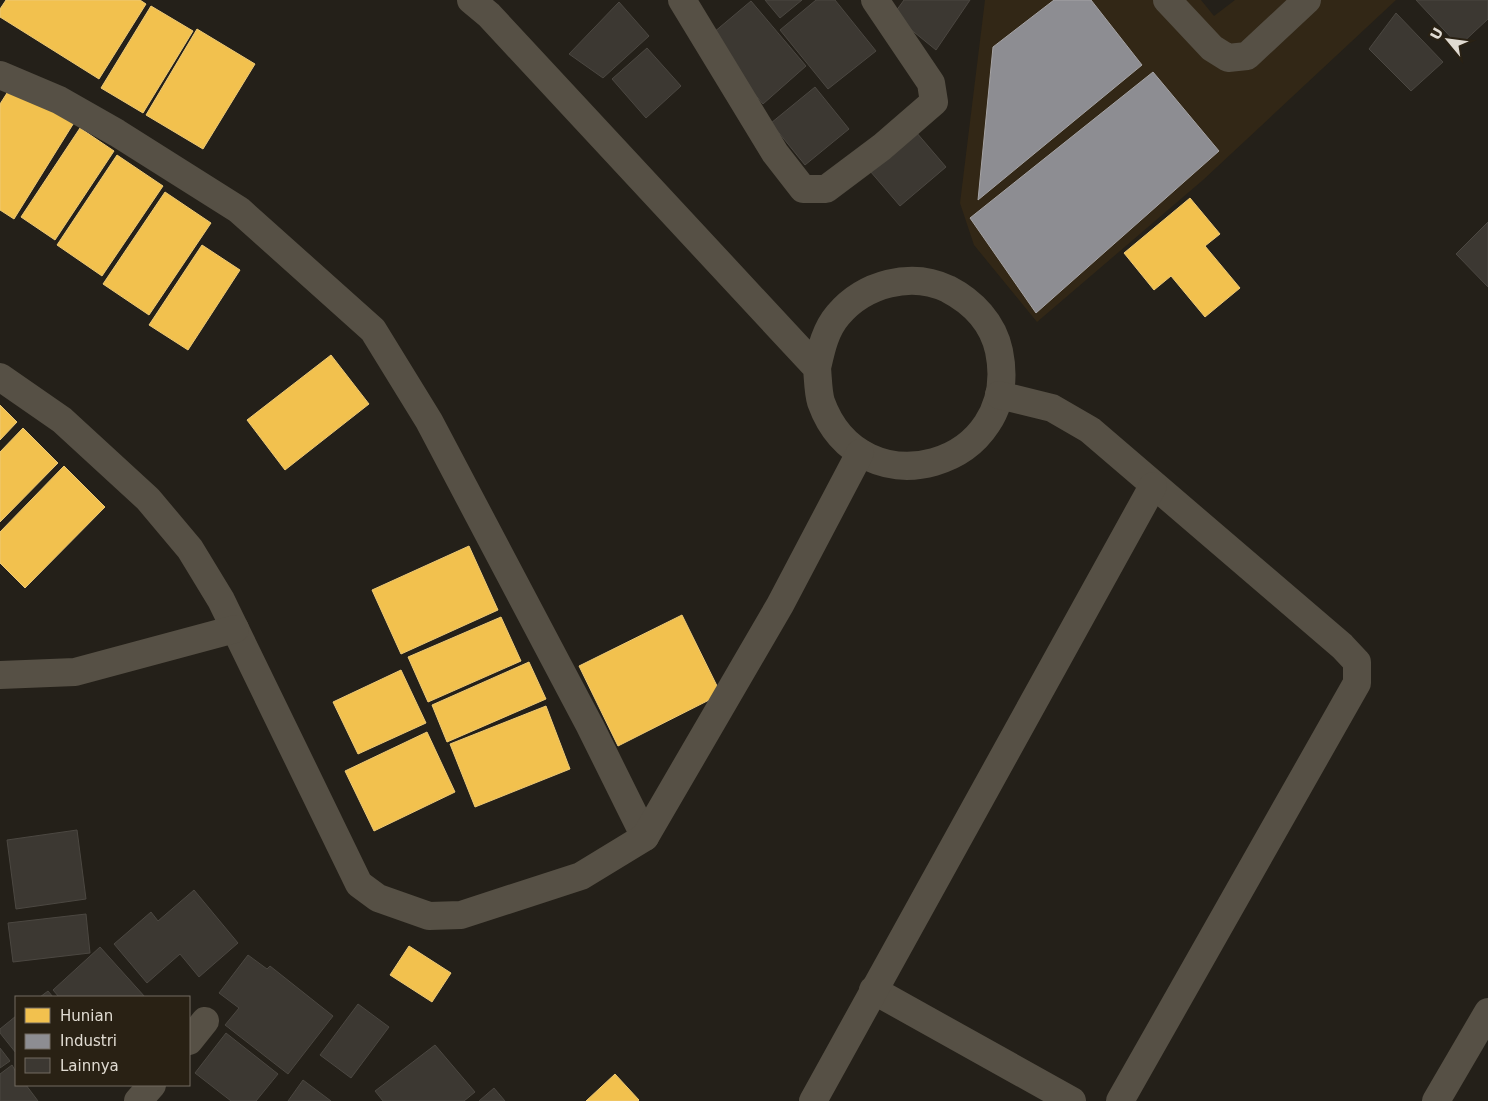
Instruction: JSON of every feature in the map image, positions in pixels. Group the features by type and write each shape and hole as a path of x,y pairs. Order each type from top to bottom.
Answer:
{"street":[{"path":"471,0 495,22 817,368"},
{"path":"682,0 775,152 803,189 826,189 882,147 934,102 931,83 875,0"},
{"path":"1167,0 1212,48 1228,58 1247,56 1308,0"},
{"path":"0,75 59,100 117,133 239,210 373,330 429,421 590,726 645,837"},
{"path":"910,280 938,284 963,297 983,316 996,341 1002,368 999,395 990,419 975,439 956,454 932,463 908,466 883,463 860,453 836,430 821,401 817,368 824,340 837,316 858,297 883,285 910,280"},
{"path":"0,377 62,420 148,499 190,549 221,600 359,884 378,898 429,916 461,915 581,876 645,837 780,605 860,453"},
{"path":"999,395 1052,408 1090,430 1153,486 1342,646 1357,662 1357,683 1120,1101"},
{"path":"813,1101 1153,486"},
{"path":"0,675 75,672 235,629"},
{"path":"873,990 1072,1101"},
{"path":"1436,1101 1488,1012"},
{"path":"138,1101 151,1086"}],"shaded area":[{"path":"985,0 1201,0 1214,16 1235,0 1396,0 1203,180 1037,322 974,245 960,203"}],"building: Hunian":[{"path":"6,0 140,0 146,4 99,79 0,17 0,9"},
{"path":"151,6 193,31 143,113 101,88"},
{"path":"197,29 255,64 203,149 146,115"},
{"path":"14,82 75,121 14,219 0,210 0,104"},
{"path":"80,128 114,151 55,240 21,217"},
{"path":"117,155 163,186 102,276 57,245"},
{"path":"165,192 211,223 149,315 103,284"},
{"path":"1190,198 1220,234 1205,246 1240,288 1205,317 1171,276 1154,290 1124,253"},
{"path":"202,245 240,270 188,350 149,325"},
{"path":"331,355 369,404 285,470 247,420"},
{"path":"0,405 17,422 0,440"},
{"path":"23,428 58,463 0,522 0,452"},
{"path":"64,466 105,507 25,588 0,563 0,532"},
{"path":"469,546 498,610 401,654 372,590"},
{"path":"682,615 721,694 618,746 579,666"},
{"path":"501,617 521,661 428,702 408,657"},
{"path":"529,662 546,699 447,742 432,705"},
{"path":"401,670 426,723 358,754 333,702"},
{"path":"546,706 570,769 475,807 450,744"},
{"path":"427,732 455,792 374,831 345,771"},
{"path":"409,946 451,973 432,1002 390,975"},
{"path":"615,1074 638,1101 586,1101"}],"building: Industri":[{"path":"1054,0 1091,0 1142,65 978,200 993,47"},
{"path":"1153,72 1219,151 1036,313 970,218"}],"building: Lainnya":[{"path":"765,0 802,0 780,18"},
{"path":"816,0 835,0 876,51 828,89 780,30"},
{"path":"904,0 970,0 936,50 893,15"},
{"path":"1416,0 1488,0 1488,19 1459,46"},
{"path":"751,1 806,66 763,104 707,38"},
{"path":"619,2 649,36 603,78 569,54"},
{"path":"1396,13 1443,62 1411,91 1369,49"},
{"path":"647,48 681,86 646,118 612,79"},
{"path":"815,87 849,129 805,165 771,123"},
{"path":"910,125 946,167 900,206 864,164"},
{"path":"1488,222 1488,287 1456,254"},
{"path":"77,830 86,899 16,909 7,840"},
{"path":"194,890 238,943 199,977 180,954 147,983 114,944 151,912 158,921"},
{"path":"86,914 90,953 13,962 8,923"},
{"path":"100,947 144,996 58,996 53,990"},
{"path":"248,955 267,969 270,966 333,1016 288,1074 225,1025 239,1008 219,993"},
{"path":"48,991 52,996 41,996"},
{"path":"358,1004 389,1027 351,1078 320,1055"},
{"path":"15,1017 15,1052 0,1033 0,1029"},
{"path":"226,1033 278,1074 256,1101 231,1101 195,1073"},
{"path":"435,1045 475,1092 464,1101 383,1101 375,1091"},
{"path":"0,1048 10,1061 0,1068"},
{"path":"12,1065 15,1070 15,1086 27,1086 38,1101 0,1101 0,1074"},
{"path":"303,1080 331,1101 288,1101"},
{"path":"494,1088 505,1101 479,1101"}]}
